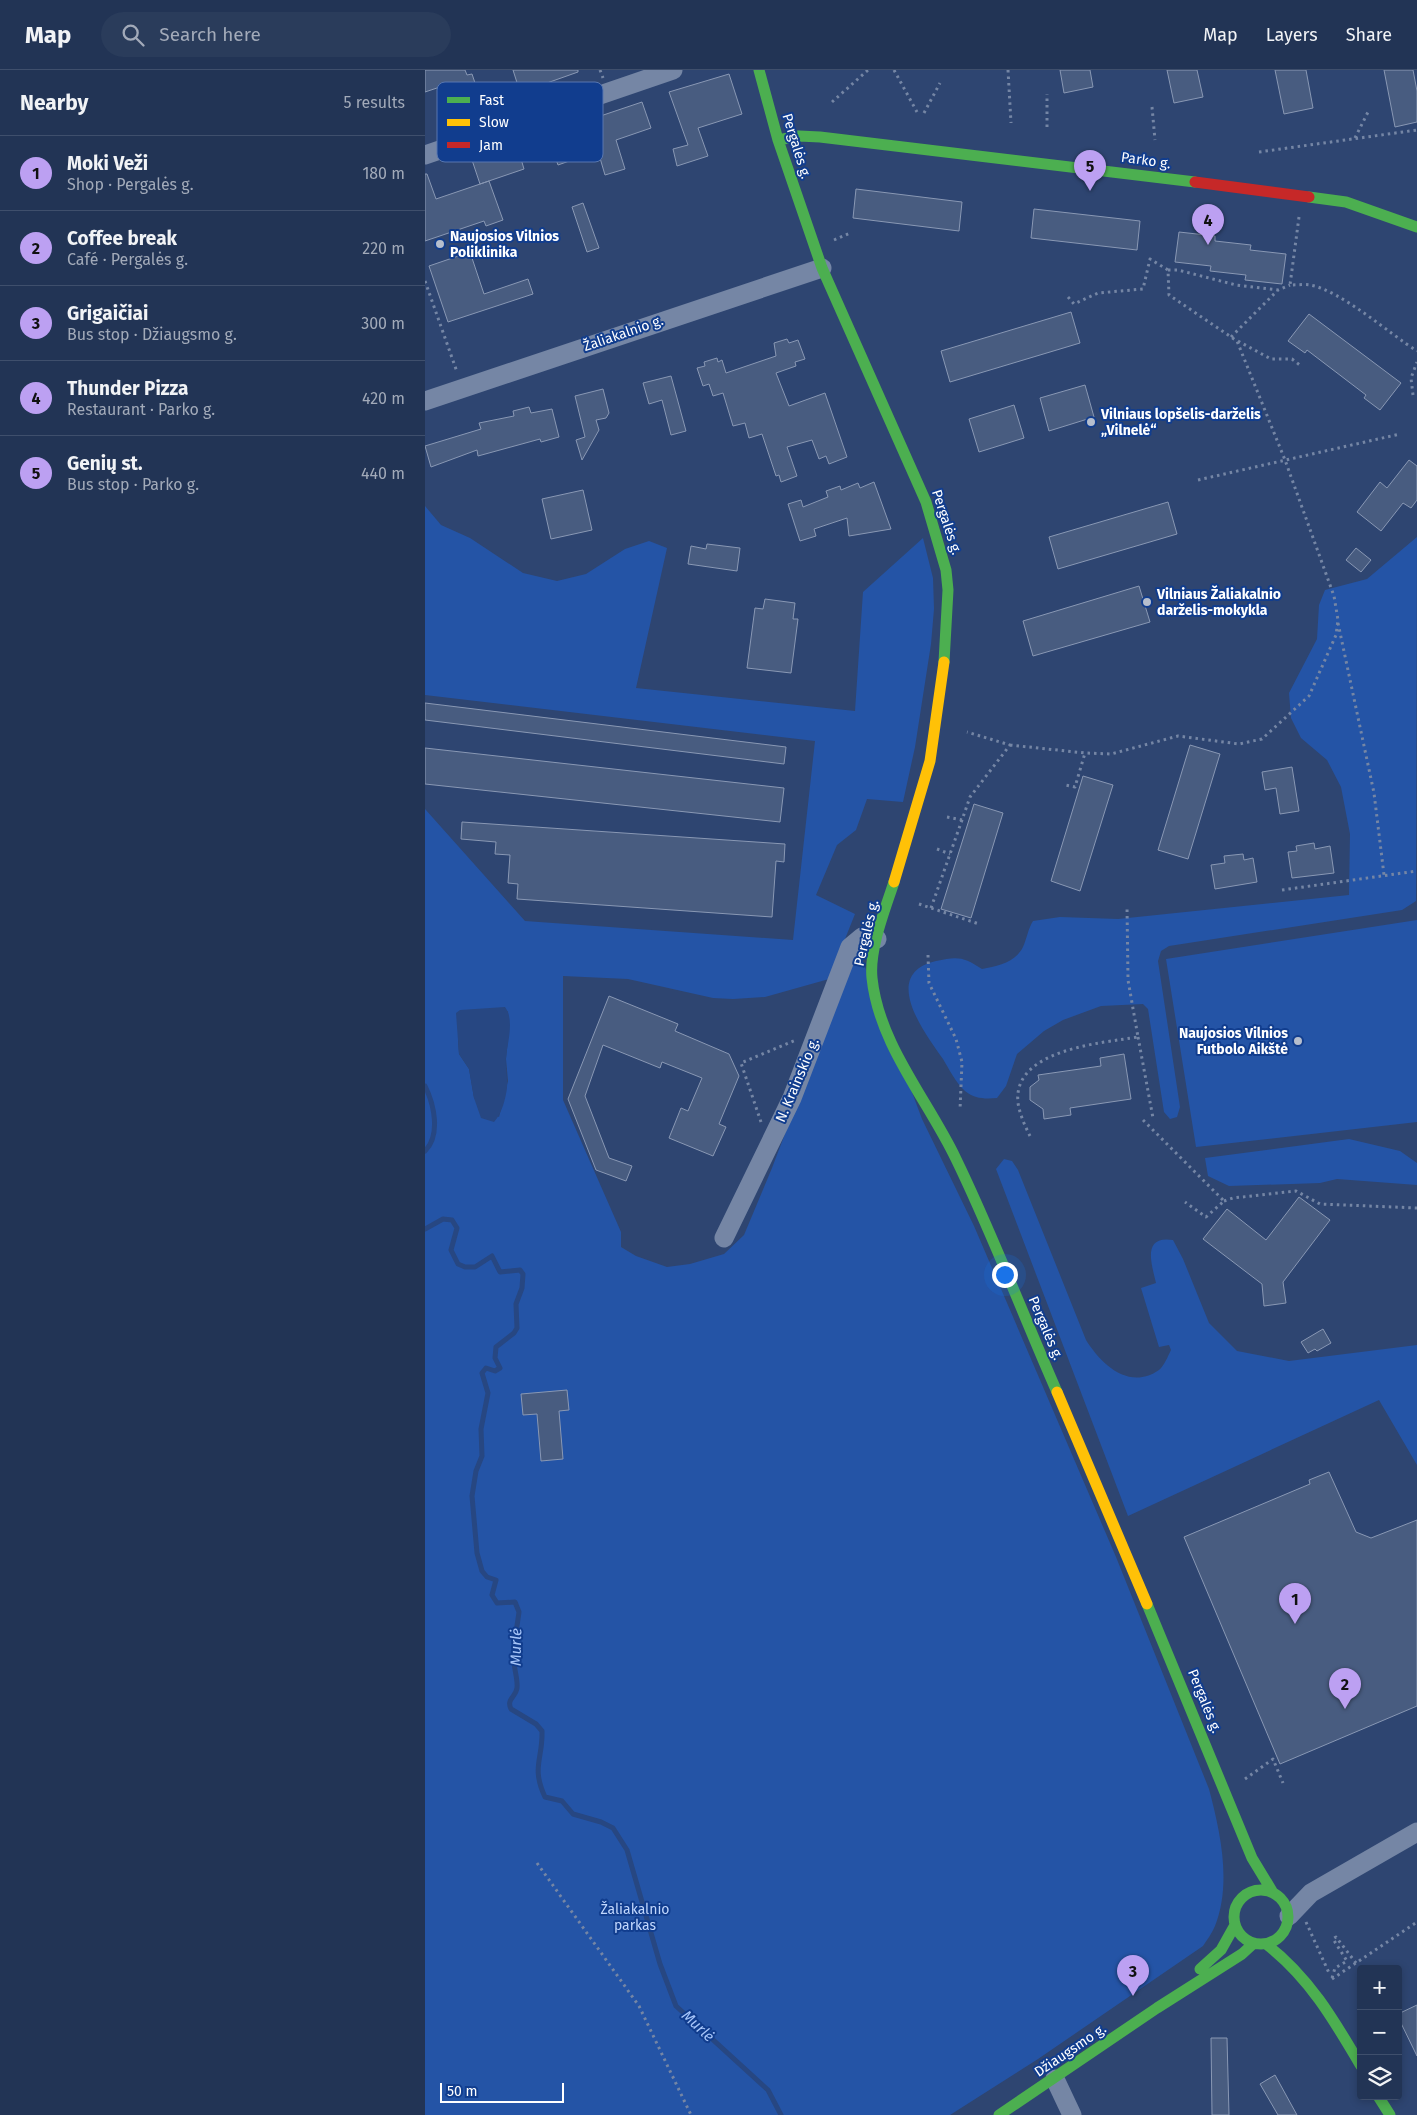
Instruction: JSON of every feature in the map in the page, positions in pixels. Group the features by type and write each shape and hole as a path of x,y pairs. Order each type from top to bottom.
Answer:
{"main road":[{"name":"Pergalės g.","path":"759,70 778,140 822,268 926,502 942,552 948,590 943,673 930,761 877,938 872,977 879,1014 889,1037 936,1118 974,1199 1175,1668 1252,1858 1275,1893"},
{"name":"Parko g.","path":"778,140 799,136 820,138 1131,173 1303,196 1346,202 1417,227"},
{"name":"Pergalės g.","path":"1239,1826 1244,1866"},
{"path":"1245,1878 1243,1896 1235,1909 1235,1925 1246,1940 1260,1944 1294,1966 1324,2005 1357,2059"},
{"path":"1243,1896 1257,1890 1275,1893 1287,1908 1288,1920 1295,1939"},
{"path":"1260,1944 1280,1937 1288,1920"},
{"name":"Džiaugsmo g.","path":"1157,2008 1221,1950 1235,1925"},
{"name":"Džiaugsmo g.","path":"999,2115 1055,2079 1157,2008 1260,1944"},
{"path":"1308,1969 1324,2005"},
{"path":"1380,2100 1389,2115"}],"street":[{"path":"603,94 673,70"},
{"path":"425,155 437,151"},
{"name":"Žaliakalnio g.","path":"425,401 822,268"},
{"name":"N. Krainskio g.","path":"725,1238 792,1098 850,947 862,937 877,938"},
{"path":"1288,1920 1311,1893 1417,1832"},
{"path":"1275,1893 1311,1893"},
{"path":"1055,2079 1072,2115"}],"path":[{"path":"832,102 868,70"},
{"path":"894,70 917,112"},
{"path":"1008,70 1011,82 1011,123"},
{"path":"924,113 940,84"},
{"path":"1047,94 1047,127"},
{"path":"1152,107 1155,140"},
{"path":"1355,139 1368,112"},
{"path":"1259,152 1417,130"},
{"path":"1291,285 1303,196"},
{"path":"831,241 850,233"},
{"path":"1068,297 1074,304 1097,294 1143,289 1150,259 1168,270 1178,270 1236,286 1278,290"},
{"path":"1168,270 1169,295 1237,341 1271,359 1292,359 1301,366"},
{"path":"425,281 457,374"},
{"path":"1231,337 1278,290 1291,285 1311,285 1353,306 1417,351"},
{"path":"1237,341 1285,460 1333,596 1374,793 1384,875"},
{"path":"1413,395 1411,378 1417,362"},
{"path":"1199,480 1400,434"},
{"path":"967,732 1010,745 1111,754 1178,736 1239,744 1263,739 1309,696 1335,635 1337,620"},
{"path":"931,908 970,797 1010,745"},
{"path":"1065,785 1075,787 1085,753"},
{"path":"947,817 962,820"},
{"path":"937,849 950,854"},
{"path":"1282,890 1417,871"},
{"path":"919,904 979,924"},
{"path":"1127,906 1128,980 1153,1118"},
{"path":"928,955 929,983 956,1038 961,1062 960,1110"},
{"path":"1030,1136 1018,1102 1020,1084 1029,1071 1063,1051 1138,1037"},
{"path":"769,1146 741,1063 795,1040"},
{"path":"1143,1120 1224,1201"},
{"path":"1185,1202 1206,1218 1224,1201 1233,1198 1296,1191 1320,1204 1417,1208"},
{"path":"1245,1779 1273,1759 1283,1783"},
{"path":"537,1863 639,2006 691,2115"},
{"path":"1308,1914 1306,1924 1335,1986"},
{"path":"1331,1979 1417,1922"},
{"path":"1331,1979 1335,1968 1347,1961 1333,1939 1336,1937 1356,1963"}],"green space":[{"name":"Žaliakalnio parkas","path":"425,506 441,525 470,538 523,573 557,581 586,574 625,549 649,541 667,548 636,688 855,711 863,592 923,538 933,578 934,609 931,644 915,747 903,802 867,799 856,830 837,845 816,895 855,914 829,979 765,997 733,999 713,998 628,979 563,976 563,1100 621,1232 621,1247 636,1256 667,1267 690,1264 724,1254 744,1235 772,1168 851,960 862,959 922,1119 974,1226 1116,1557 1209,1789 1223,1857 1223,1892 1214,1929 1203,1946 1038,2059 950,2115 425,2115 425,809 525,921 793,940 815,741 425,695","holes":["508,1011 509,1029 506,1059 508,1081 499,1117 474,1098 469,1069 459,1054 458,1041"]},
{"path":"1417,537 1416,901 1402,910 1169,946 1161,951 1158,961 1180,1107 1177,1117 1170,1119 1164,1112 1148,1009 1143,1004 1101,1006 1063,1020 1044,1031 1017,1054 1006,1086 997,1098 980,1098 965,1091 926,1034 911,1005 909,991 911,978 919,968 950,958 965,960 982,969 1005,963 1020,952 1033,921 1060,917 1118,919 1349,895 1350,834 1341,787 1327,760 1301,738 1291,718 1289,693 1317,639 1319,605 1325,590 1367,579"},
{"name":"Naujosios Vilnios Futbolo Aikštė","path":"1417,920 1417,1122 1196,1147 1166,959"},
{"path":"1349,1139 1400,1151 1417,1163 1417,1185 1337,1179 1320,1183 1229,1186 1208,1176 1205,1158"},
{"path":"1004,1159 1012,1161 1018,1170 1086,1340 1108,1366 1117,1372 1137,1378 1148,1376 1159,1370 1166,1361 1171,1350 1169,1345 1159,1347 1141,1288 1156,1283 1151,1253 1156,1242 1173,1240 1183,1259 1209,1323 1237,1351 1289,1361 1417,1345 1417,1465 1379,1400 1128,1516 996,1169"}],"shaded area":[{"path":"505,1007 510,1018 506,1058 507,1089 502,1109 494,1122 481,1118 474,1098 469,1069 459,1054 456,1013 460,1010"}],"building":[{"path":"425,70 465,70 467,75 472,74 475,82 437,82 437,88 425,92"},
{"path":"513,70 578,70 578,72 550,82 517,82"},
{"path":"1060,70 1090,70 1093,87 1064,93"},
{"path":"1167,70 1197,70 1203,97 1174,103"},
{"path":"1275,70 1306,70 1313,108 1284,114"},
{"path":"1384,70 1413,70 1417,91 1417,122 1395,127"},
{"path":"729,74 742,114 698,128 708,156 677,166 673,149 688,145 669,92"},
{"path":"642,102 651,128 616,140 625,169 605,175 601,162 603,162 603,115"},
{"path":"473,162 522,162 524,169 480,184"},
{"path":"425,174 427,174 436,199 489,181 503,220 486,226 484,221 425,241"},
{"path":"856,189 962,202 959,231 853,218"},
{"path":"583,203 599,248 587,252 572,207"},
{"path":"1034,209 1140,221 1137,250 1031,238"},
{"path":"1179,232 1215,236 1215,241 1251,245 1250,250 1286,254 1282,284 1245,280 1246,275 1210,271 1211,266 1175,262"},
{"path":"470,252 484,294 528,279 533,294 448,322 429,266"},
{"path":"1071,312 1080,343 950,382 941,351"},
{"path":"1309,314 1401,383 1380,410 1364,398 1366,395 1307,350 1305,353 1288,341"},
{"path":"787,339 789,343 798,340 805,359 795,362 796,366 776,373 789,406 825,393 847,457 829,464 826,456 819,459 812,440 787,447 797,476 781,482 779,475 776,476 762,434 749,438 745,423 733,426 723,393 713,396 709,384 703,386 697,368 705,366 704,362 717,358 718,362 722,360 726,373 776,356 774,343"},
{"path":"671,376 686,431 671,435 662,400 649,404 643,383"},
{"path":"1085,385 1094,417 1049,431 1040,398"},
{"path":"603,389 609,413 606,418 596,420 599,430 582,460 576,440 585,437 575,396"},
{"path":"1014,405 1024,438 979,452 969,419"},
{"path":"529,407 531,413 552,409 559,437 541,442 540,439 478,456 477,450 431,467 425,446 481,429 479,423 514,416 513,411"},
{"path":"1409,460 1417,466 1417,500 1411,508 1403,503 1381,531 1357,512 1380,482 1387,488"},
{"path":"874,482 891,529 849,536 847,518 814,529 816,536 800,541 788,504 801,500 803,507 828,497 826,491 840,486 841,490 858,483 860,488"},
{"path":"583,490 592,530 551,539 542,499"},
{"path":"1168,502 1177,534 1058,569 1049,537"},
{"path":"707,544 740,548 737,571 688,564 691,546 706,549"},
{"path":"1356,548 1371,560 1361,572 1346,560"},
{"path":"1139,586 1150,622 1033,656 1023,621"},
{"path":"765,599 795,603 793,619 798,619 791,673 747,668 755,608 763,609"},
{"path":"425,703 786,747 784,764 425,720"},
{"path":"1190,745 1220,754 1188,859 1158,850"},
{"path":"425,748 784,788 780,822 425,784"},
{"path":"1292,767 1299,811 1280,814 1276,788 1265,790 1262,772"},
{"path":"1083,776 1113,785 1080,891 1051,881"},
{"path":"974,804 1003,813 971,918 941,909"},
{"path":"462,822 785,844 784,862 776,861 772,917 517,899 518,884 508,883 510,855 495,854 496,842 461,839"},
{"path":"1314,843 1315,849 1330,846 1334,873 1292,878 1288,852 1297,851 1296,846"},
{"path":"1243,854 1244,860 1253,858 1257,882 1215,889 1211,865 1225,863 1224,856"},
{"path":"609,996 678,1024 675,1031 729,1054 739,1076 719,1124 726,1127 713,1156 669,1138 681,1108 688,1111 702,1078 662,1062 660,1068 603,1045 585,1096 609,1158 632,1166 626,1181 596,1170 568,1099"},
{"path":"1124,1054 1131,1099 1070,1108 1071,1115 1044,1119 1043,1109 1030,1100 1030,1087 1039,1080 1038,1075 1101,1066 1100,1058"},
{"path":"1299,1197 1330,1220 1283,1282 1286,1303 1264,1306 1262,1284 1203,1239 1227,1209 1266,1240"},
{"path":"1323,1329 1331,1343 1317,1351 1315,1349 1308,1353 1301,1342"},
{"path":"567,1390 569,1410 559,1411 563,1459 541,1461 537,1414 523,1415 521,1394"},
{"path":"1329,1472 1356,1532 1371,1538 1417,1520 1417,1706 1280,1764 1184,1537 1310,1484 1309,1480"},
{"path":"1417,2005 1417,2056 1402,2025 1402,2012"},
{"path":"1211,2038 1227,2038 1229,2115 1212,2115"},
{"path":"1275,2075 1297,2115 1278,2115 1260,2084"}],"waterway":[{"name":"Murlė","path":"425,1086 431,1102 434,1119 433,1137 425,1151"},
{"name":"Murlė","path":"425,1229 443,1219 452,1220 457,1228 451,1250 458,1264 465,1267 475,1267 492,1256 500,1272 520,1270 523,1274 522,1288 516,1304 517,1328 514,1333 496,1347 495,1358 500,1368 495,1371 486,1368 482,1373 488,1393 481,1429 482,1456 476,1471 472,1496 477,1553 482,1571 487,1577 496,1580 492,1595 497,1603 515,1602 519,1612 514,1654 517,1688 510,1700 510,1706 511,1709 536,1724 542,1731 538,1770 545,1797 562,1801 573,1814 601,1822 613,1828 627,1850 660,1964 676,2006 768,2090 781,2115"}],"traffic: fast":[{"path":"759,70 778,140 822,268 926,502 946,570 948,590 944,662"},
{"path":"778,140 799,136 820,137 1195,182"},
{"path":"1309,197 1346,202 1417,227"},
{"path":"894,882 875,942 873,955 872,978 876,1003 894,1049 945,1137 970,1188 1057,1392"},
{"path":"1147,1604 1252,1858 1272,1891"},
{"path":"1256,1890 1266,1890 1276,1894 1284,1902 1288,1917 1284,1932 1276,1940 1266,1944 1256,1944 1246,1940 1238,1932 1234,1922 1234,1912 1238,1902 1246,1894 1256,1890"},
{"path":"1200,1969 1221,1950 1235,1925"},
{"path":"999,2115 1157,2008 1242,1954 1254,1943"},
{"path":"1266,1944 1295,1971 1320,2000 1357,2059"},
{"path":"1381,2100 1390,2115"}],"traffic: slow":[{"path":"894,882 930,761 944,662"},
{"path":"1057,1392 1147,1604"}],"traffic: jam":[{"path":"1195,182 1309,197"}],"place":[{"name":"Genių st.","path":"1090,191"},
{"name":"Naujosios Vilnios Poliklinika","path":"440,244"},
{"name":"Thunder Pizza","path":"1208,245"},
{"name":"Vilniaus lopšelis-darželis „Vilnelė“","path":"1091,422"},
{"name":"Vilniaus Žaliakalnio darželis-mokykla","path":"1147,602"},
{"name":"Naujosios Vilnios Futbolo Aikštė","path":"1298,1041"},
{"name":"Moki Veži","path":"1295,1624"},
{"name":"Coffee break","path":"1345,1709"},
{"name":"Grigaičiai","path":"1133,1996"}]}
